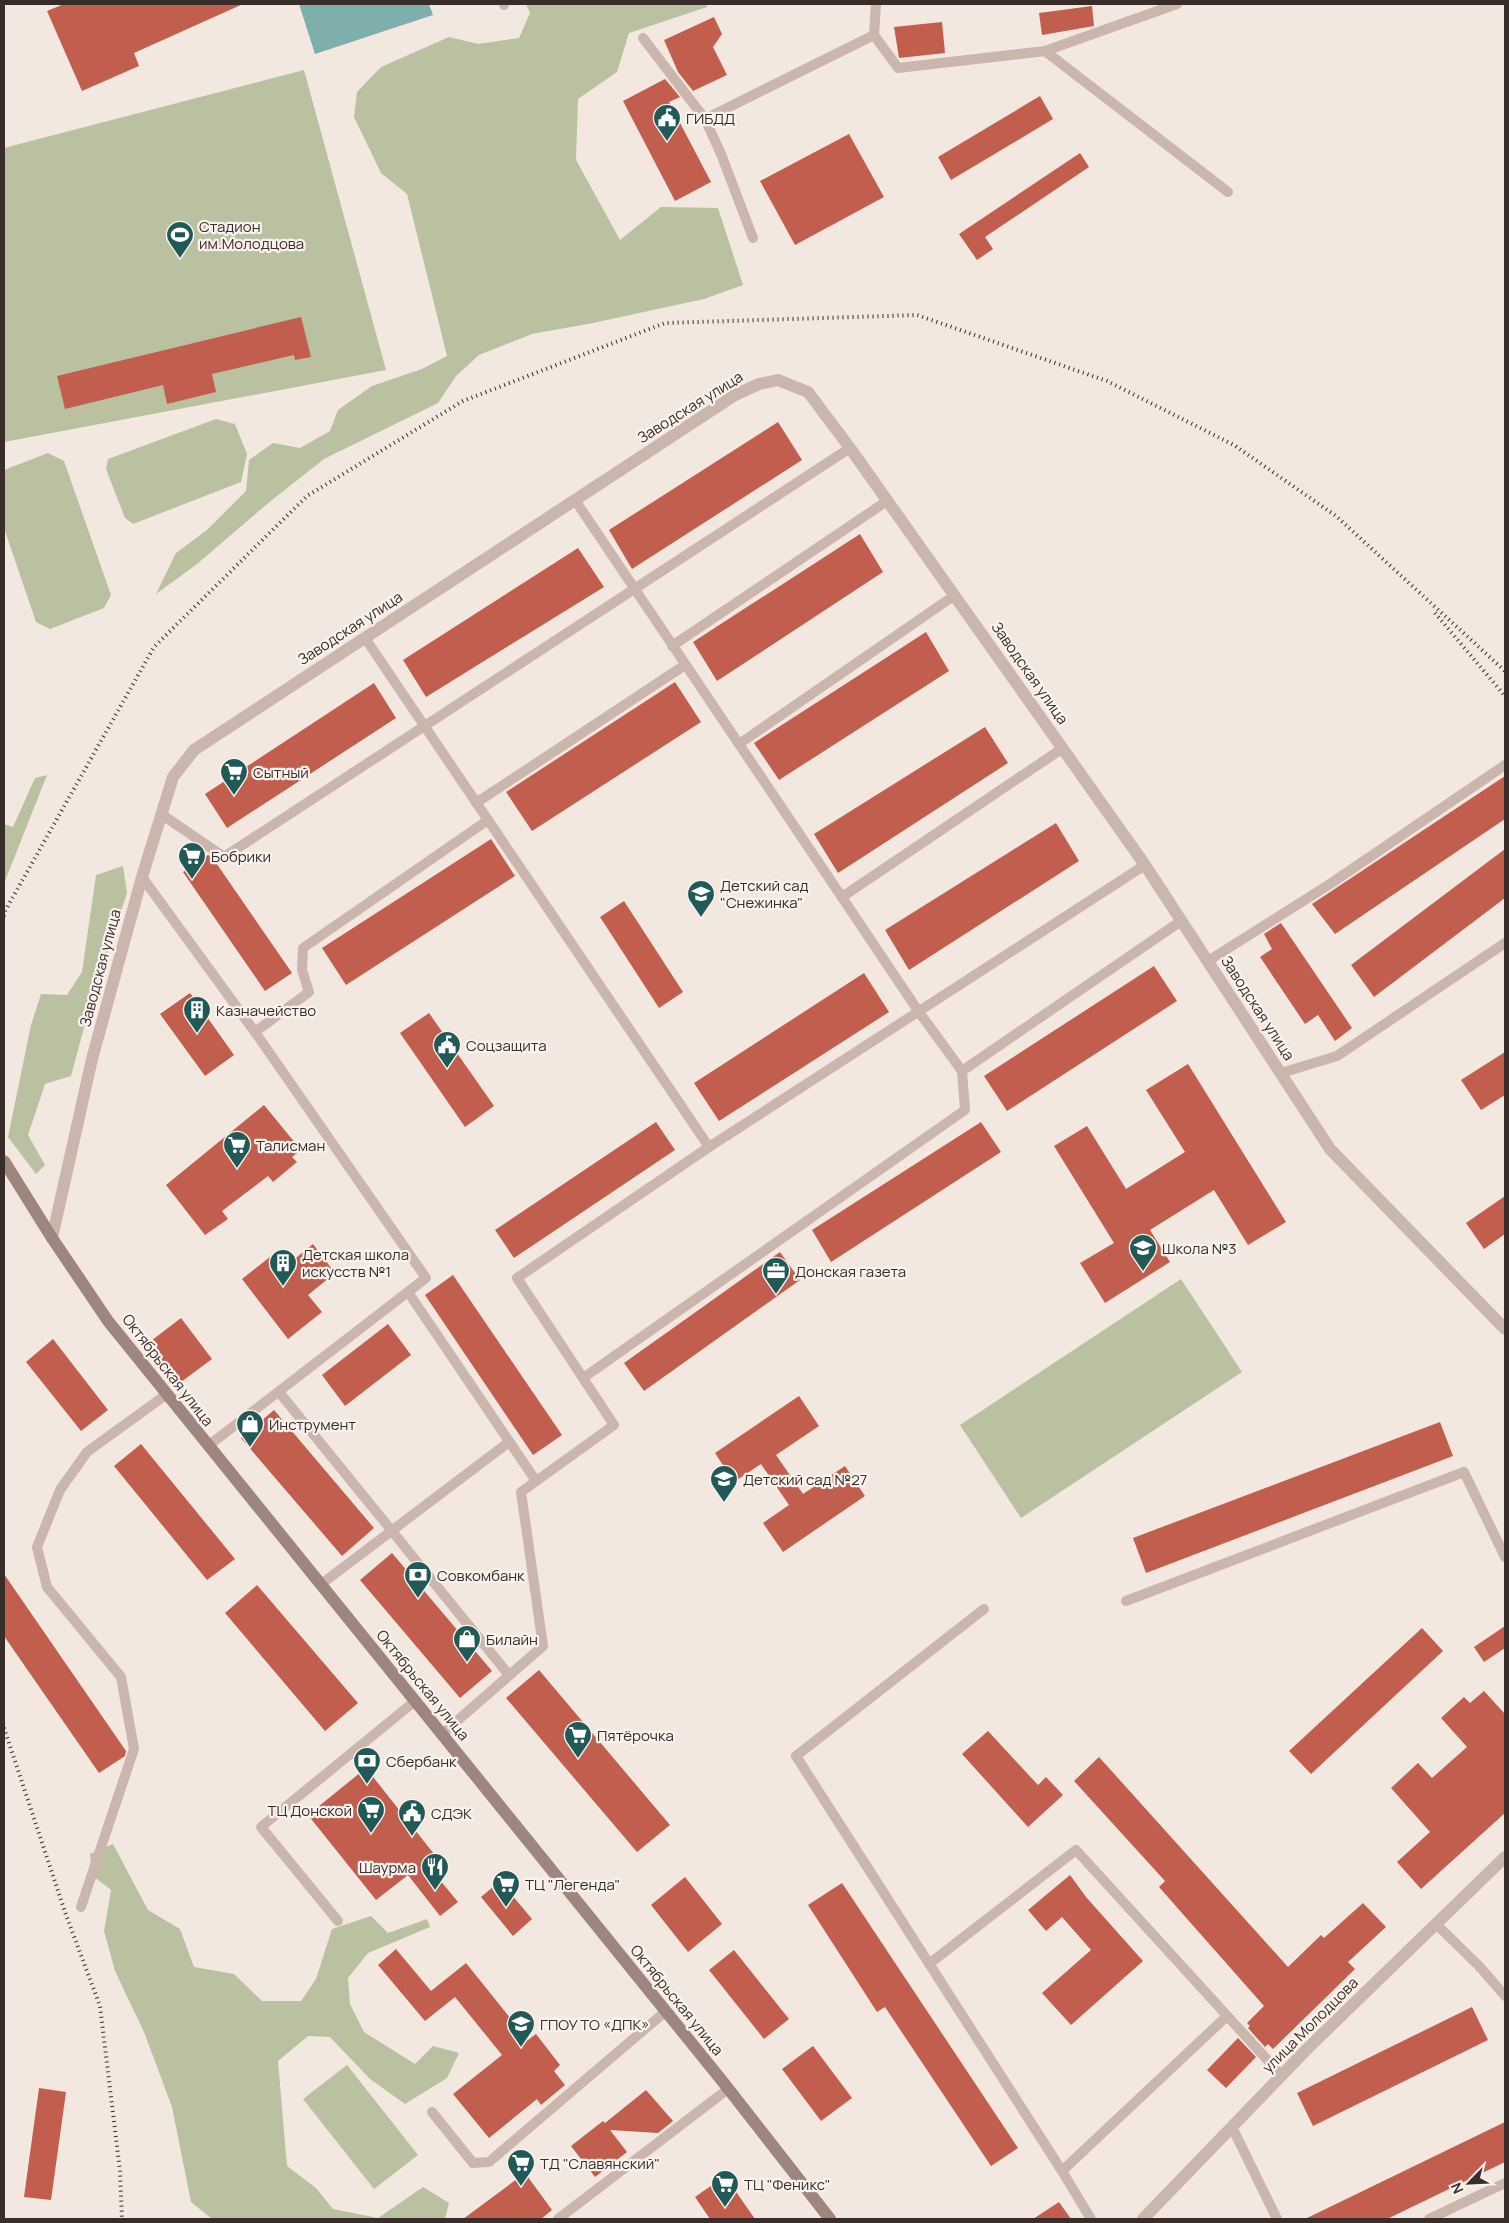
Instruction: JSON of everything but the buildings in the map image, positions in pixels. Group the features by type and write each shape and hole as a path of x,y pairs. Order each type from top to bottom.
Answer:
{"main road":[{"name":"Октябрьская улица","path":"4,1161 52,1238 108,1321 666,2011 830,2219"}],"street":[{"name":"Заводская улица","path":"52,1238 92,1059 142,877 173,777 194,750 735,395 760,384 778,380 808,392 850,448 1145,865 1330,1150 1505,1329"},
{"name":"улица Молодцова","path":"1143,2219 1282,2076 1505,1857"}],"lane":[{"path":"876,4 874,35 898,68 1045,51 1177,4"},
{"path":"705,119 874,35"},
{"path":"643,38 705,119 754,238"},
{"path":"1045,51 1228,192"},
{"path":"161,814 224,857 850,448"},
{"path":"575,500 919,1012 962,1072 965,1110 583,1378"},
{"path":"672,646 887,501"},
{"path":"738,744 955,595"},
{"path":"364,638 710,1147"},
{"path":"476,803 685,665"},
{"path":"842,897 1063,748"},
{"path":"1208,961 1330,884 1505,765"},
{"path":"255,1032 309,992 302,970 304,948 488,820"},
{"path":"442,1734 543,1646 521,1492 614,1425 517,1278 710,1147 1145,865"},
{"path":"142,877 255,1032 426,1278 208,1446"},
{"path":"962,1072 1182,920"},
{"path":"1281,1074 1337,1056 1505,942"},
{"path":"408,1292 536,1481"},
{"path":"279,1392 390,1531 509,1675"},
{"path":"81,1906 134,1749 121,1677 47,1587 37,1547 60,1490 87,1452 167,1394"},
{"path":"320,1585 509,1442"},
{"path":"1126,1601 1464,1472 1505,1558"},
{"path":"984,1610 796,1756 1091,2219"},
{"path":"338,1921 260,1827 415,1701"},
{"path":"929,1964 1076,1850 1282,2076"},
{"path":"1436,1924 1480,1967 1505,1996"},
{"path":"432,2112 473,2163 489,2162 666,2011"},
{"path":"1062,2171 1227,2016"},
{"path":"558,2219 728,2089"},
{"path":"1232,2128 1276,2219"},
{"path":"1429,2219 1505,2182"}],"green space":[{"path":"526,4 706,4 707,7 629,33 617,72 578,99 576,160 620,240 661,207 718,208 743,285 704,299 532,334 479,355 456,376 438,403 324,459 267,504 197,564 156,594 176,553 207,530 246,491 249,460 273,443 300,448 330,431 338,410 372,386 422,369 447,356 407,194 381,173 354,117 357,92 381,67 449,37 478,44 519,38 530,13"},
{"name":"Стадион им.Молодцова","path":"304,70 386,370 4,442 4,148"},
{"path":"216,419 235,424 247,454 241,482 133,524 125,518 106,469 108,459"},
{"path":"48,453 64,461 111,595 104,608 50,629 36,622 4,528 4,470"},
{"path":"47,775 4,885 4,824 13,827 35,778"},
{"path":"123,866 127,893 92,998 71,1076 45,1084 28,1135 45,1165 36,1174 8,1137 31,1025 41,994 67,995 82,972 96,875"},
{"path":"1181,1279 1242,1372 1021,1518 960,1425"},
{"path":"113,1844 148,1910 180,1929 194,1967 234,1974 262,2001 301,2001 316,1979 332,1929 371,1916 388,1933 427,1919 430,1927 368,1953 348,1978 350,2004 364,2032 415,2064 433,2046 459,2053 447,2078 405,2104 370,2079 330,2037 308,2036 278,2061 287,2166 316,2188 333,2209 378,2218 423,2187 449,2203 445,2219 212,2219 191,2202 172,2107 144,2032 115,1971 104,1931 111,1890 92,1875 90,1854"},
{"path":"347,2065 418,2155 374,2189 303,2099"}],"water":[{"path":"299,4 429,4 433,15 315,54"}],"railway":[{"path":"4,916 5,911 154,647 307,496 463,401 665,323 917,315 1107,381 1234,445 1336,516 1505,671"},
{"path":"1435,613 1505,696"},
{"path":"4,1728 66,1915 100,2006 120,2171 122,2219"}],"place":[{"name":"ГИБДД","path":"667,142"},
{"name":"Стадион им.Молодцова","path":"180,259"},
{"name":"Сытный","path":"234,796"},
{"name":"Бобрики","path":"192,880"},
{"name":"Детский сад \"Снежинка\"","path":"701,918"},
{"name":"Казначейство","path":"197,1034"},
{"name":"Соцзащита","path":"447,1069"},
{"name":"Талисман","path":"237,1169"},
{"name":"Школа №3","path":"1143,1272"},
{"name":"Детская школа искусств №1","path":"283,1287"},
{"name":"Донская газета","path":"776,1295"},
{"name":"Инструмент","path":"250,1448"},
{"name":"Детский сад №27","path":"724,1503"},
{"name":"Совкомбанк","path":"418,1599"},
{"name":"Билайн","path":"467,1663"},
{"name":"Пятёрочка","path":"578,1759"},
{"name":"Сбербанк","path":"367,1785"},
{"name":"ТЦ Донской","path":"371,1834"},
{"name":"СДЭК","path":"412,1837"},
{"name":"Шаурма","path":"435,1891"},
{"name":"ТЦ \"Легенда\"","path":"506,1908"},
{"name":"ГПОУ ТО «ДПК»","path":"521,2048"},
{"name":"ТД \"Славянский\"","path":"521,2187"},
{"name":"ТЦ \"Феникс\"","path":"725,2208"}]}
